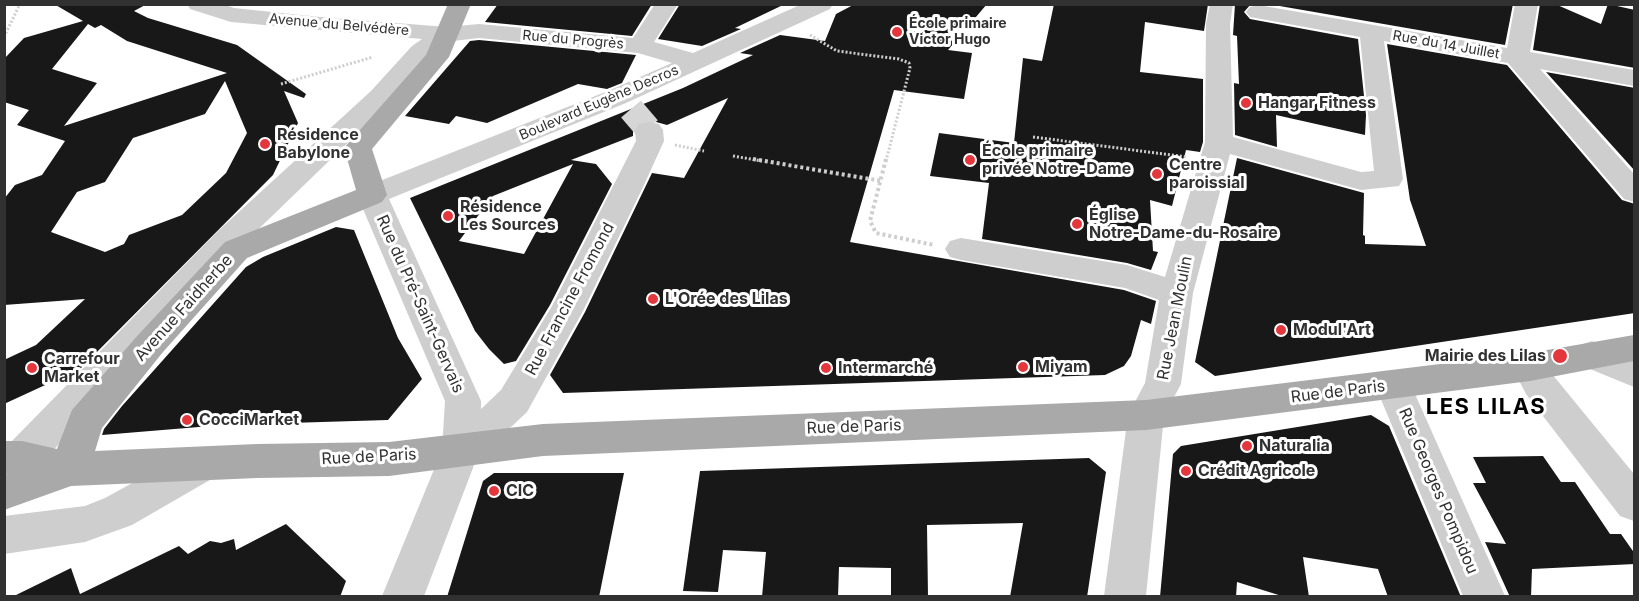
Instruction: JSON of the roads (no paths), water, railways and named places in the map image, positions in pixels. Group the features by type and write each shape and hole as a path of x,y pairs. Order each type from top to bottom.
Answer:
{"main road":[{"path":"372,195 357,148 437,57 460,4"},
{"name":"Avenue Faidherbe","path":"70,469 85,421 151,343 236,250 372,195"},
{"name":"Rue de Paris","path":"13,458 70,469 389,459 543,440 1146,415 1530,367 1635,348"},
{"name":"Rue de Paris","path":"4,492 70,469"}],"street":[{"name":"Avenue du Belvédère","path":"198,4 231,15 447,34"},
{"path":"640,46 667,4"},
{"name":"Boulevard Eugène Decros","path":"372,195 632,112 697,62 822,4"},
{"path":"1220,7 1258,12 1287,4"},
{"path":"1527,4 1517,58 1635,192"},
{"name":"Rue Jean Moulin","path":"1146,415 1163,384 1178,292 1216,151 1220,7"},
{"name":"Rue du 14 Juillet","path":"1258,12 1635,78"},
{"path":"320,24 390,44 403,56 401,71"},
{"name":"Rue du Progrès","path":"447,34 479,31 640,46 697,62"},
{"path":"1216,151 1360,181 1389,179 1371,32"},
{"path":"13,458 229,239 380,97 421,51 447,34"},
{"name":"Rue Francine Fromond","path":"461,450 514,401 566,311 650,141 632,112"},
{"name":"Rue du Pré-Saint-Gervais","path":"372,195 463,401 461,450"},
{"path":"961,249 1127,277 1178,292"},
{"path":"1592,356 1635,374"},
{"path":"1530,367 1539,384 1635,502"},
{"name":"Rue Georges Pompidou","path":"1393,385 1484,597"},
{"path":"1125,597 1146,415"},
{"path":"403,597 461,450"},
{"path":"4,535 85,524 118,512 201,465"}],"tunnel":[{"path":"631,109 649,130"}],"place":[{"name":"École primaire Victor Hugo","path":"897,32"},
{"name":"Hangar Fitness","path":"1246,103"},
{"name":"Résidence Babylone","path":"265,144"},
{"name":"École primaire privée Notre-Dame","path":"970,160"},
{"name":"Centre paroissial","path":"1157,174"},
{"name":"Résidence Les Sources","path":"448,216"},
{"name":"Église Notre-Dame-du-Rosaire","path":"1077,224"},
{"name":"L'Orée des Lilas","path":"653,299"},
{"name":"Modul'Art","path":"1281,330"},
{"name":"Mairie des Lilas","path":"1560,356"},
{"name":"Miyam","path":"1023,367"},
{"name":"Carrefour Market","path":"32,368"},
{"name":"Intermarché","path":"826,368"},
{"name":"CocciMarket","path":"187,420"},
{"name":"Naturalia","path":"1247,446"},
{"name":"Crédit Agricole","path":"1186,471"},
{"name":"CIC","path":"494,491"}],"district":[{"name":"LES LILAS","path":"1486,407"}]}
